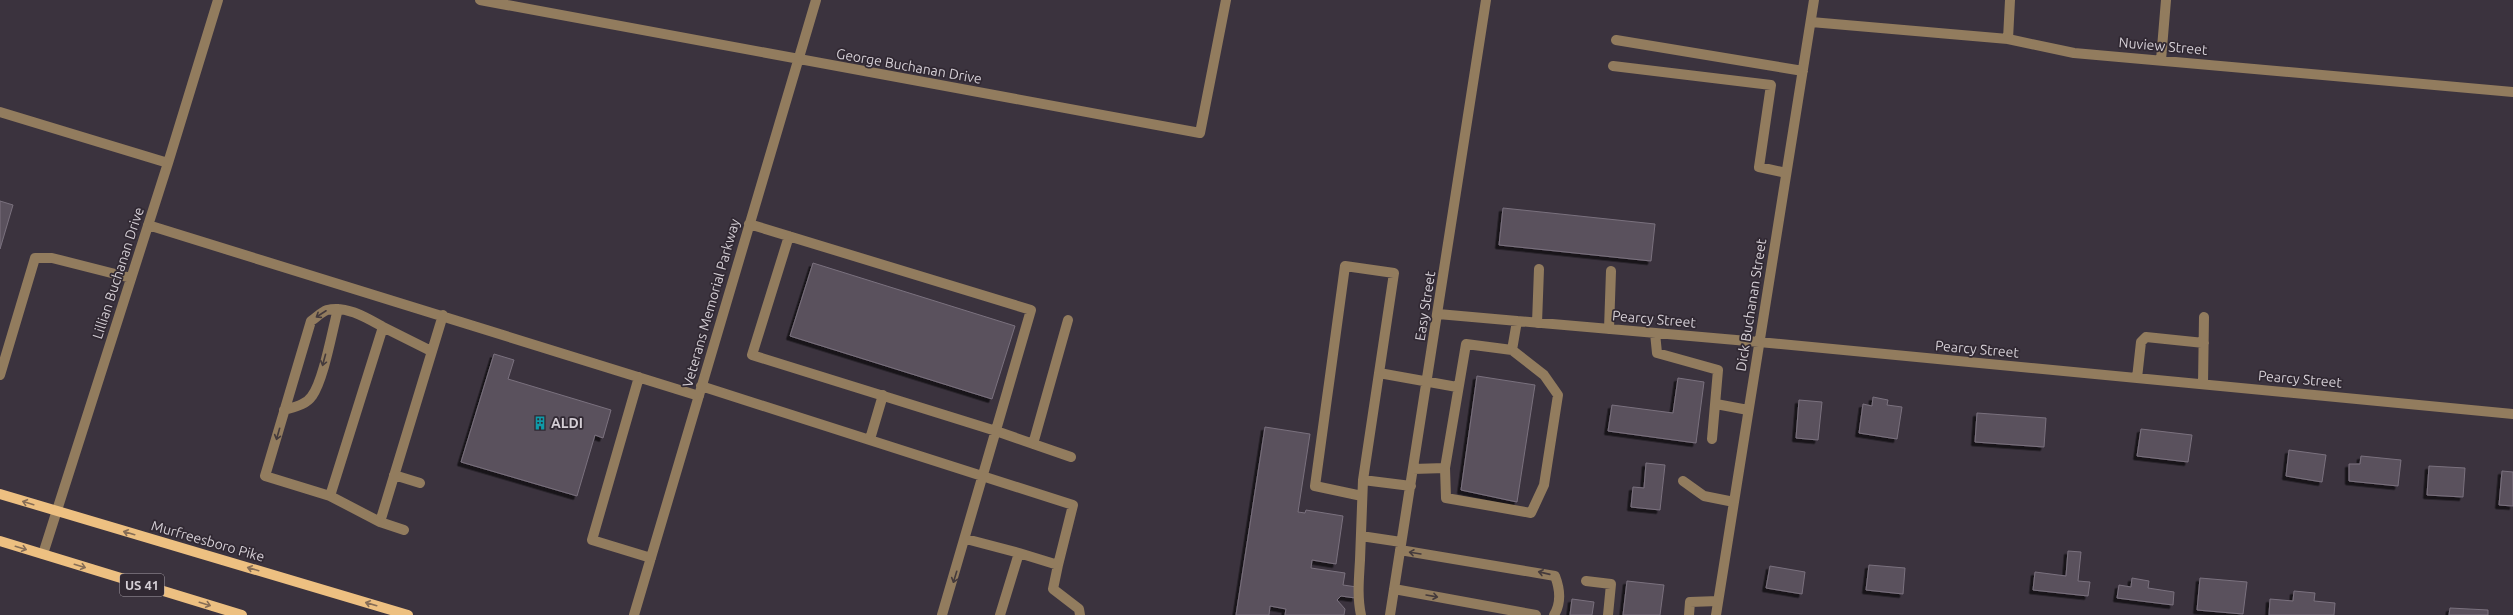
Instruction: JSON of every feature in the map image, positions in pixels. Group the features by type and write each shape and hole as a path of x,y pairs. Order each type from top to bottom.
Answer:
{"main road":[{"name":"Murfreesboro Pike","path":"0,494 408,615"},
{"name":"US 41","path":"0,541 242,615"}],"street":[{"name":"Lillian Buchanan Drive","path":"43,554 168,163 218,0"},
{"name":"George Buchanan Drive","path":"480,0 798,60 1200,133 1226,0"},
{"name":"Veterans Memorial Parkway","path":"634,615 816,0"},
{"name":"Easy Street","path":"1390,615 1428,380 1486,0"},
{"name":"Dick Buchanan Street","path":"1716,615 1814,0"},
{"path":"2008,39 2010,0"},
{"path":"2161,60 2166,0"},
{"name":"Nuview Street","path":"1811,22 2008,39 2074,52 2513,92"},
{"path":"1616,40 1803,71"},
{"path":"1613,66 1771,85 1759,167 1786,173"},
{"path":"0,112 168,163"},
{"path":"749,224 1031,310 966,539 942,615"},
{"path":"148,225 640,377 700,391 870,440 1073,505 1053,590 1079,609 1080,615"},
{"path":"789,236 752,354 996,431 1071,457"},
{"path":"0,374 35,258 52,258 131,278"},
{"path":"1361,615 1358,604 1363,480 1394,273 1345,266 1315,486 1362,496"},
{"path":"1537,323 1539,269"},
{"path":"1609,329 1611,271"},
{"path":"404,530 380,522 330,496 265,476 311,321 326,310 338,309 358,314 431,351"},
{"path":"284,410 304,404 312,397 318,382 338,309"},
{"name":"Pearcy Street","path":"1438,314 1759,342 2513,414"},
{"path":"380,522 443,315"},
{"path":"2202,384 2204,317"},
{"path":"1033,444 1068,320"},
{"path":"1512,350 1517,321"},
{"path":"330,496 383,327"},
{"path":"1655,333 1657,353 1718,370 1712,439"},
{"path":"2137,378 2141,342 2146,337 2204,342"},
{"path":"1466,344 1512,350 1544,375 1558,395 1544,485 1531,513 1446,498 1445,468 1457,387 1466,344"},
{"path":"1379,373 1428,380 1457,387"},
{"path":"640,377 592,540 651,558"},
{"path":"870,440 883,395"},
{"path":"1716,404 1748,410"},
{"path":"1413,469 1445,468"},
{"path":"394,475 420,483"},
{"path":"1363,480 1410,486"},
{"path":"1683,481 1704,496 1734,502"},
{"path":"1361,536 1401,546 1554,576 1560,588 1559,608 1554,615"},
{"path":"966,539 1058,565"},
{"path":"1000,615 1019,553"},
{"path":"1586,581 1611,584 1608,615"},
{"path":"1394,589 1536,615"},
{"path":"1689,615 1690,602 1718,601"}],"building":[{"path":"0,201 13,205 0,249"},
{"path":"1503,208 1655,224 1651,261 1499,245"},
{"path":"813,263 1015,326 992,399 790,336"},
{"name":"ALDI","path":"494,354 514,360 508,379 611,410 603,438 595,435 577,496 461,462"},
{"path":"1477,376 1535,385 1517,502 1461,490"},
{"path":"1678,378 1704,382 1696,443 1608,431 1612,405 1673,413"},
{"path":"1873,397 1888,400 1887,405 1902,407 1897,439 1859,433 1863,404 1872,406"},
{"path":"1799,400 1822,402 1818,440 1796,438"},
{"path":"1977,413 2046,418 2044,447 1975,442"},
{"path":"1265,427 1310,434 1298,512 1305,513 1306,510 1343,516 1336,564 1312,560 1311,568 1345,573 1343,585 1357,587 1355,598 1341,596 1337,600 1345,609 1344,615 1285,615 1286,609 1270,606 1269,615 1236,615"},
{"path":"2141,429 2192,435 2188,462 2137,456"},
{"path":"2289,450 2326,455 2322,482 2286,476"},
{"path":"2361,456 2401,460 2398,486 2349,481 2349,464 2360,464"},
{"path":"1646,463 1665,465 1660,510 1631,507 1633,487 1644,488"},
{"path":"2429,466 2465,468 2463,497 2427,495"},
{"path":"2502,471 2513,472 2513,506 2499,505"},
{"path":"2068,551 2081,552 2078,581 2090,582 2088,596 2033,590 2035,572 2066,576"},
{"path":"1869,565 1905,568 1903,594 1866,590"},
{"path":"1770,566 1805,572 1802,594 1766,588"},
{"path":"2132,578 2149,581 2148,588 2174,592 2173,605 2117,598 2119,585 2131,587"},
{"path":"2200,578 2247,582 2243,614 2197,610"},
{"path":"1627,581 1664,585 1660,615 1623,615"},
{"path":"2294,591 2315,593 2314,601 2335,603 2334,615 2269,615 2270,599 2293,601"},
{"path":"1572,599 1594,602 1592,615 1570,615"},
{"path":"2450,608 2488,610 2488,615 2449,615"}],"place":[{"name":"ALDI","path":"540,423"}]}
